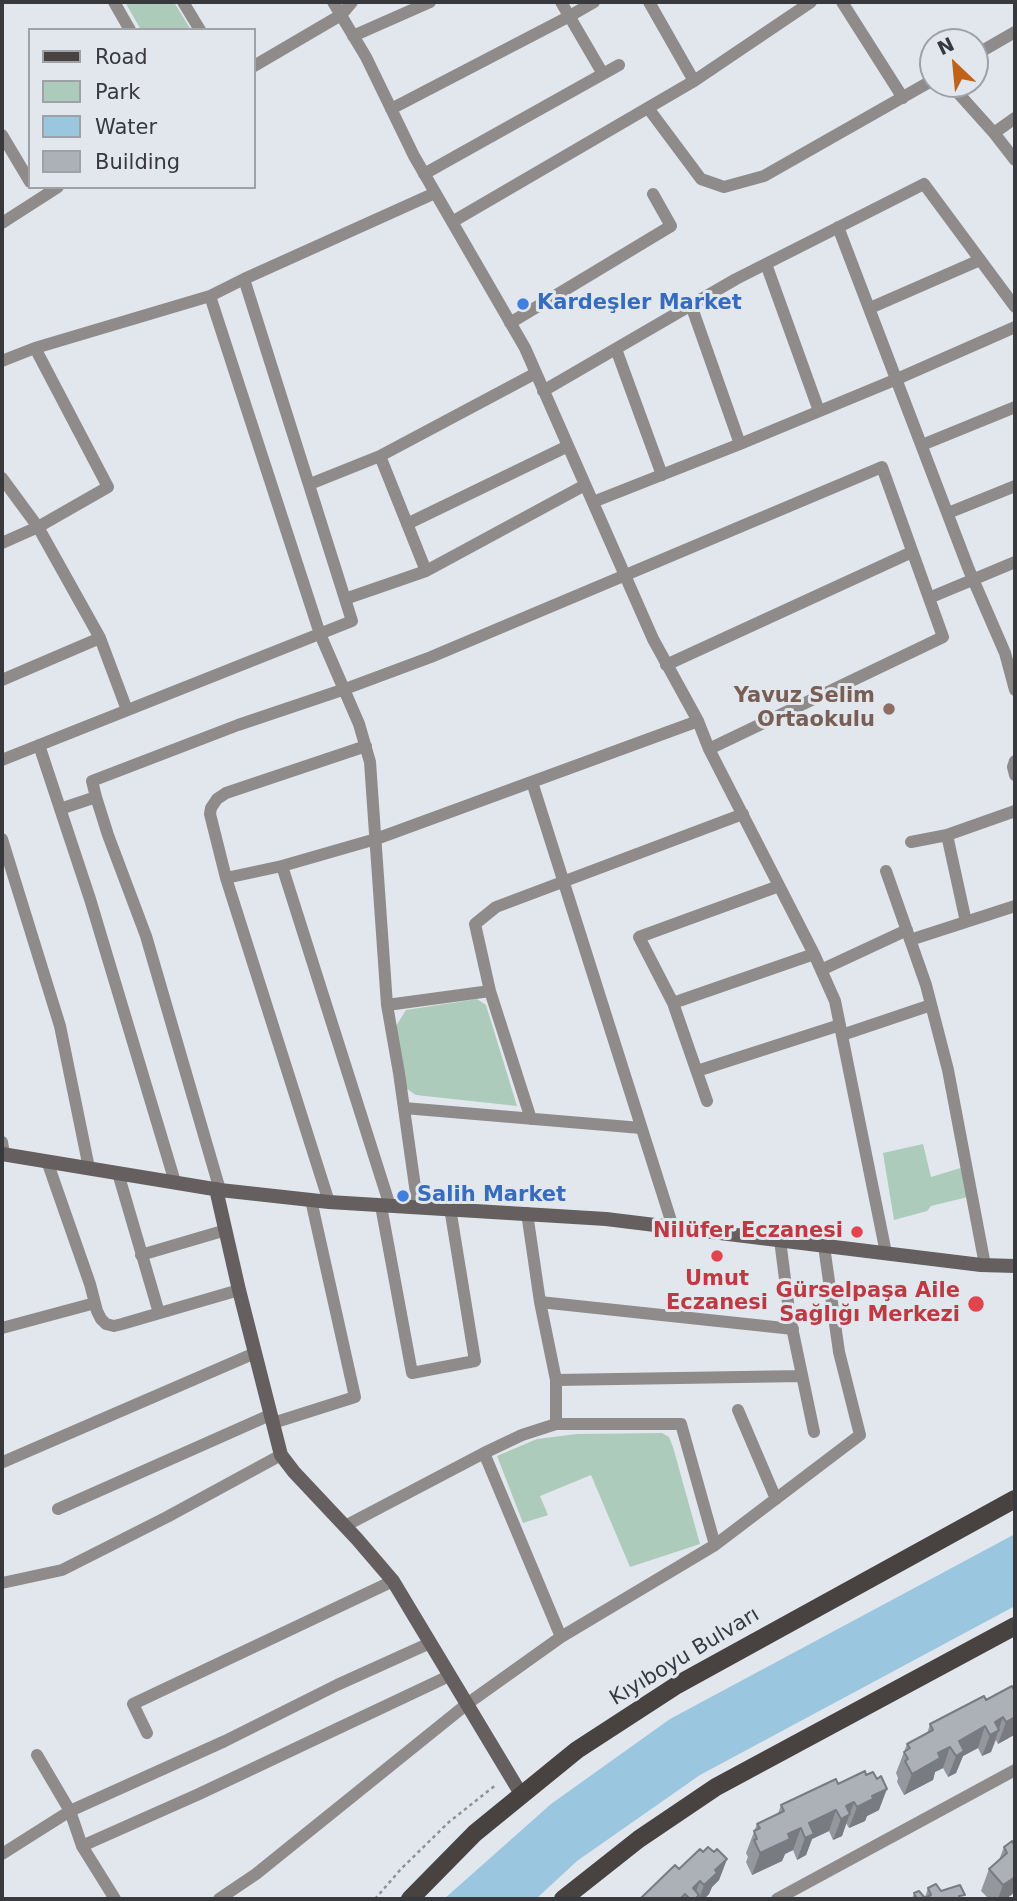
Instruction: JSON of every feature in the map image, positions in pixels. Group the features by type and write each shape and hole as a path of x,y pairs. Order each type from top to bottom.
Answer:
{"main road":[{"path":"2,1150 118,1173 311,1200 606,1219 985,1265 1015,1266"},
{"path":"218,1189 239,1290 281,1455 393,1581 521,1794"},
{"name":"Kıyıboyu Bulvarı","path":"410,1899 475,1833 577,1750 677,1685 1015,1499"},
{"path":"563,1899 639,1839 716,1787 1015,1626"}],"street":[{"path":"114,2 129,28"},
{"path":"183,2 199,28"},
{"path":"332,2 366,57 424,174 524,348 666,665 698,721 709,749 814,954 835,1001 886,1253"},
{"path":"256,65 341,15 352,2"},
{"path":"353,36 430,2"},
{"path":"561,2 603,74"},
{"path":"391,109 594,2"},
{"path":"649,2 694,81"},
{"path":"452,222 694,81 811,2"},
{"path":"842,2 903,97"},
{"path":"989,47 1015,32"},
{"path":"424,174 619,65"},
{"path":"648,108 701,179 724,187 764,176 919,88"},
{"path":"963,98 1015,160"},
{"path":"994,133 1015,118"},
{"path":"2,135 28,179"},
{"path":"543,391 766,264 924,184 1015,307"},
{"path":"2,223 36,193"},
{"path":"2,361 35,348 210,296 435,193"},
{"path":"510,323 671,226 653,194"},
{"path":"838,227 973,580 1010,651 1015,690"},
{"path":"870,308 980,260"},
{"path":"766,264 819,411"},
{"path":"2,760 352,621 244,279"},
{"path":"210,296 320,634 345,689 366,746 373,783 387,1005 418,1208"},
{"path":"691,305 740,444"},
{"path":"593,502 897,379 1015,327"},
{"path":"2,542 38,527 108,487 35,348"},
{"path":"616,349 662,475"},
{"path":"310,484 380,456 536,373"},
{"path":"922,445 1015,407"},
{"path":"407,524 568,446"},
{"path":"380,456 426,570"},
{"path":"218,1189 146,936 108,835 92,781 238,725 431,657 882,467 943,637 709,749"},
{"path":"2,478 38,527 100,638 127,710"},
{"path":"345,599 426,570 585,485"},
{"path":"947,513 1015,486"},
{"path":"666,665 912,551"},
{"path":"929,598 1015,562"},
{"path":"2,680 100,638"},
{"path":"226,878 282,866 376,839 698,721"},
{"path":"39,745 90,899 175,1182"},
{"path":"329,1202 226,878 210,814 217,799 226,793 366,746"},
{"path":"1015,761 1015,775"},
{"path":"532,782 673,1227"},
{"path":"60,809 96,797"},
{"path":"911,842 947,835 1015,811"},
{"path":"531,1119 490,991 475,924 496,907 743,814"},
{"path":"947,835 966,922"},
{"path":"2,839 60,1026 89,1168"},
{"path":"282,866 385,1206 412,1373 475,1361 450,1208"},
{"path":"886,871 931,1005 948,1070 985,1265"},
{"path":"707,1101 673,1003 639,937 779,886"},
{"path":"821,971 909,935 966,922 1015,906"},
{"path":"673,1003 814,954"},
{"path":"387,1005 490,991"},
{"path":"697,1071 931,1005"},
{"path":"404,1108 642,1128"},
{"path":"47,1161 95,1303 101,1319 107,1324 114,1326 239,1290"},
{"path":"118,1173 159,1313"},
{"path":"58,1509 271,1419 355,1397 311,1200"},
{"path":"527,1213 540,1302 556,1380 556,1424"},
{"path":"141,1255 226,1230"},
{"path":"780,1240 793,1329 814,1432"},
{"path":"219,1899 256,1874 467,1704 561,1637 715,1545 860,1435 839,1352 824,1245"},
{"path":"540,1302 793,1329"},
{"path":"2,1328 95,1303"},
{"path":"3,1462 255,1353"},
{"path":"556,1380 802,1376"},
{"path":"738,1410 776,1499"},
{"path":"345,1526 484,1453 522,1435 556,1424 681,1424 715,1545"},
{"path":"484,1453 561,1637"},
{"path":"2,1583 62,1570 281,1455"},
{"path":"147,1733 133,1704 393,1581"},
{"path":"2,1854 70,1811 225,1741 337,1685 430,1643"},
{"path":"82,1846 200,1794 449,1676"},
{"path":"37,1755 70,1811 82,1846 114,1899"},
{"path":"777,1899 1015,1770"}],"path":[{"path":"375,1899 449,1822 508,1774"}],"green space":[{"path":"125,2 174,2 190,28 140,28"},
{"path":"477,999 486,1005 517,1106 416,1095 404,1087 396,1026 406,1010"},
{"path":"923,1144 931,1177 967,1166 976,1195 931,1206 927,1211 894,1220 883,1153"},
{"path":"662,1433 669,1437 673,1447 700,1544 630,1567 591,1475 540,1496 548,1515 523,1523 497,1456 537,1439 577,1434"}],"water":[{"path":"1015,1534 1015,1606 700,1775 577,1861 536,1899 444,1899 551,1804 670,1719"}],"building":[{"path":"1012,1686 1015,1689 1015,1717 1006,1722 1003,1717 995,1722 999,1730 990,1735 985,1726 959,1741 964,1751 956,1756 950,1747 938,1753 940,1758 912,1774 905,1761 908,1759 904,1752 910,1748 907,1744 933,1730 930,1724 984,1696 986,1700"},
{"path":"865,1771 866,1775 873,1772 877,1779 881,1776 887,1789 857,1807 854,1802 846,1806 850,1814 841,1819 836,1810 809,1823 814,1834 805,1838 801,1828 788,1834 790,1839 760,1853 754,1840 757,1839 754,1831 760,1828 757,1824 784,1811 781,1805 836,1779 838,1784"},
{"path":"1012,1841 1015,1846 1015,1877 1003,1885 989,1869 1007,1853 1004,1847"},
{"path":"708,1847 714,1852 717,1849 727,1859 704,1885 700,1881 693,1888 699,1895 695,1899 690,1899 685,1894 680,1899 640,1899 675,1865 679,1869 700,1849 703,1852"},
{"path":"936,1884 941,1891 960,1885 965,1895 959,1896 960,1899 917,1899 914,1893 919,1891 925,1898 931,1895 928,1888"}],"place":[{"name":"Kardeşler Market","path":"523,304"},
{"name":"Yavuz Selim Ortaokulu","path":"889,709"},
{"name":"Salih Market","path":"403,1196"},
{"name":"Nilüfer Eczanesi","path":"857,1232"},
{"name":"Umut Eczanesi","path":"717,1256"},
{"name":"Gürselpaşa Aile Sağlığı Merkezi","path":"976,1304"}]}
